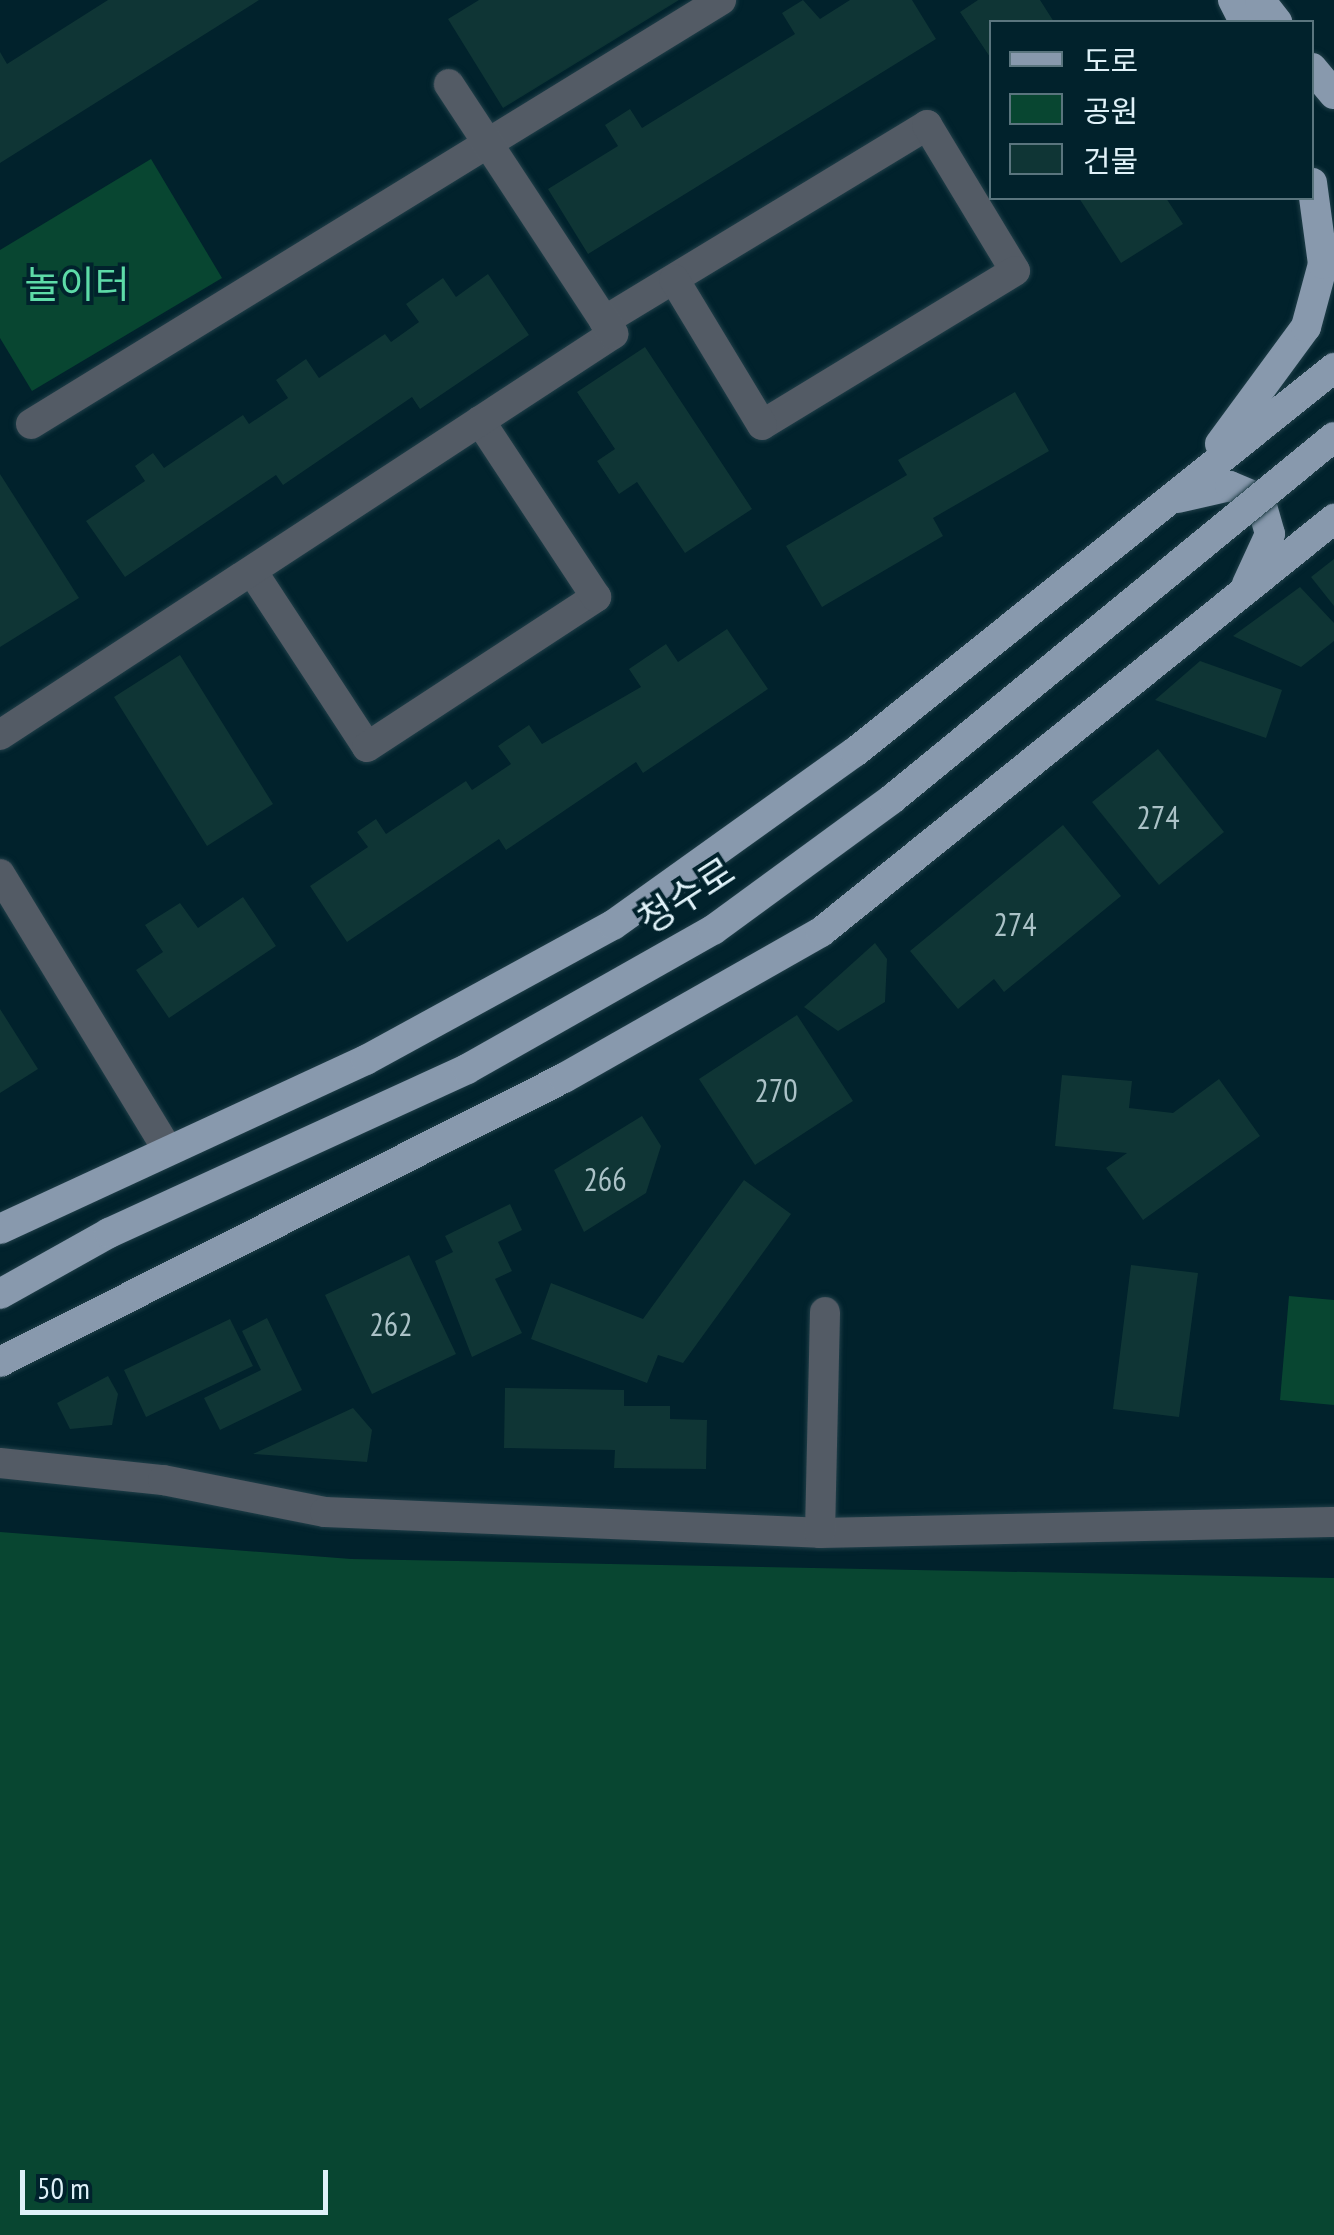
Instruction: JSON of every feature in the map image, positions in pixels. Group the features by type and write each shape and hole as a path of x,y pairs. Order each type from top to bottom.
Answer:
{"main road":[{"path":"1260,0 1275,20"},
{"path":"1314,70 1334,94"},
{"path":"1194,478 1306,327 1324,264 1314,196"},
{"name":"청수로","path":"0,1229 366,1060 613,926 855,752 1334,368"},
{"name":"청수로","path":"0,1294 109,1233 467,1069 712,930 892,799 1334,437"},
{"path":"1162,504 1230,486 1260,500 1270,534 1243,590"},
{"path":"0,1362 564,1078 821,932 1243,590 1334,522"}],"street":[{"path":"32,424 721,0"},
{"path":"0,735 613,334 449,84"},
{"path":"604,321 927,125 1016,271 762,425 674,279"},
{"path":"252,570 367,747 400,726 596,597 480,422"},
{"path":"0,874 167,1149"},
{"path":"820,1532 825,1312"},
{"path":"0,1464 162,1480 325,1512 820,1532 1334,1522"}],"green space":[{"name":"놀이터","path":"151,159 222,278 32,391 0,338 0,250"},
{"path":"1289,1296 1334,1300 1334,1405 1280,1400"},
{"path":"0,1532 351,1559 1334,1578 1334,2235 0,2235"}],"building":[{"path":"108,0 259,0 0,163 0,52 7,64"},
{"path":"479,0 679,0 503,108 448,19"},
{"path":"803,0 820,19 850,0 912,0 936,39 588,254 548,189 618,146 605,125 630,109 642,128 795,34 782,13"},
{"path":"978,0 1040,0 1053,20 989,20 989,56 960,12"},
{"path":"1080,200 1167,200 1183,224 1121,263"},
{"path":"488,274 529,335 420,409 412,397 283,485 276,475 125,577 86,521 145,481 135,466 153,453 164,468 243,415 249,424 288,398 276,380 306,359 319,378 385,334 391,342 419,322 406,304 443,278 456,297"},
{"path":"645,347 752,509 685,553 637,482 619,494 597,461 615,449 577,392"},
{"path":"1015,392 1049,451 933,518 943,536 822,607 786,546 907,475 898,460"},
{"path":"0,474 79,598 0,647"},
{"path":"1334,559 1334,606 1311,577"},
{"path":"1300,587 1334,623 1334,641 1301,667 1233,636"},
{"path":"727,629 768,689 643,773 636,762 506,850 499,839 347,942 310,886 368,847 357,832 376,819 386,834 466,781 472,790 511,764 498,746 529,725 542,744 641,687 629,669 666,644 678,662"},
{"path":"180,655 273,804 207,846 114,697"},
{"path":"1200,661 1282,690 1266,738 1155,700"},
{"path":"1158,749 1224,832 1159,885 1092,802"},
{"path":"1063,825 1121,896 1004,992 994,979 958,1009 910,951"},
{"path":"243,897 276,946 169,1018 136,970 163,952 145,925 180,903 198,928"},
{"path":"875,943 887,959 885,1002 838,1031 804,1007"},
{"path":"0,1009 38,1069 0,1093"},
{"path":"797,1015 853,1101 755,1165 699,1079"},
{"path":"1062,1075 1132,1081 1129,1108 1173,1113 1219,1079 1260,1136 1143,1220 1106,1168 1127,1153 1055,1146"},
{"path":"642,1116 661,1146 646,1193 584,1232 554,1170"},
{"path":"744,1180 791,1214 683,1363 658,1355 647,1383 531,1339 551,1283 643,1319"},
{"path":"510,1204 522,1230 498,1242 512,1271 495,1279 522,1333 472,1357 435,1261 453,1252 445,1236"},
{"path":"409,1255 456,1354 372,1394 325,1295"},
{"path":"1131,1265 1198,1273 1179,1417 1113,1409"},
{"path":"267,1318 302,1390 220,1430 204,1398 261,1370 242,1331"},
{"path":"230,1319 253,1366 146,1417 124,1370"},
{"path":"108,1376 118,1394 112,1425 70,1429 57,1403"},
{"path":"505,1388 624,1390 624,1406 670,1406 670,1419 707,1420 706,1469 614,1468 615,1450 504,1448"},
{"path":"353,1408 372,1430 367,1462 253,1454"}]}
